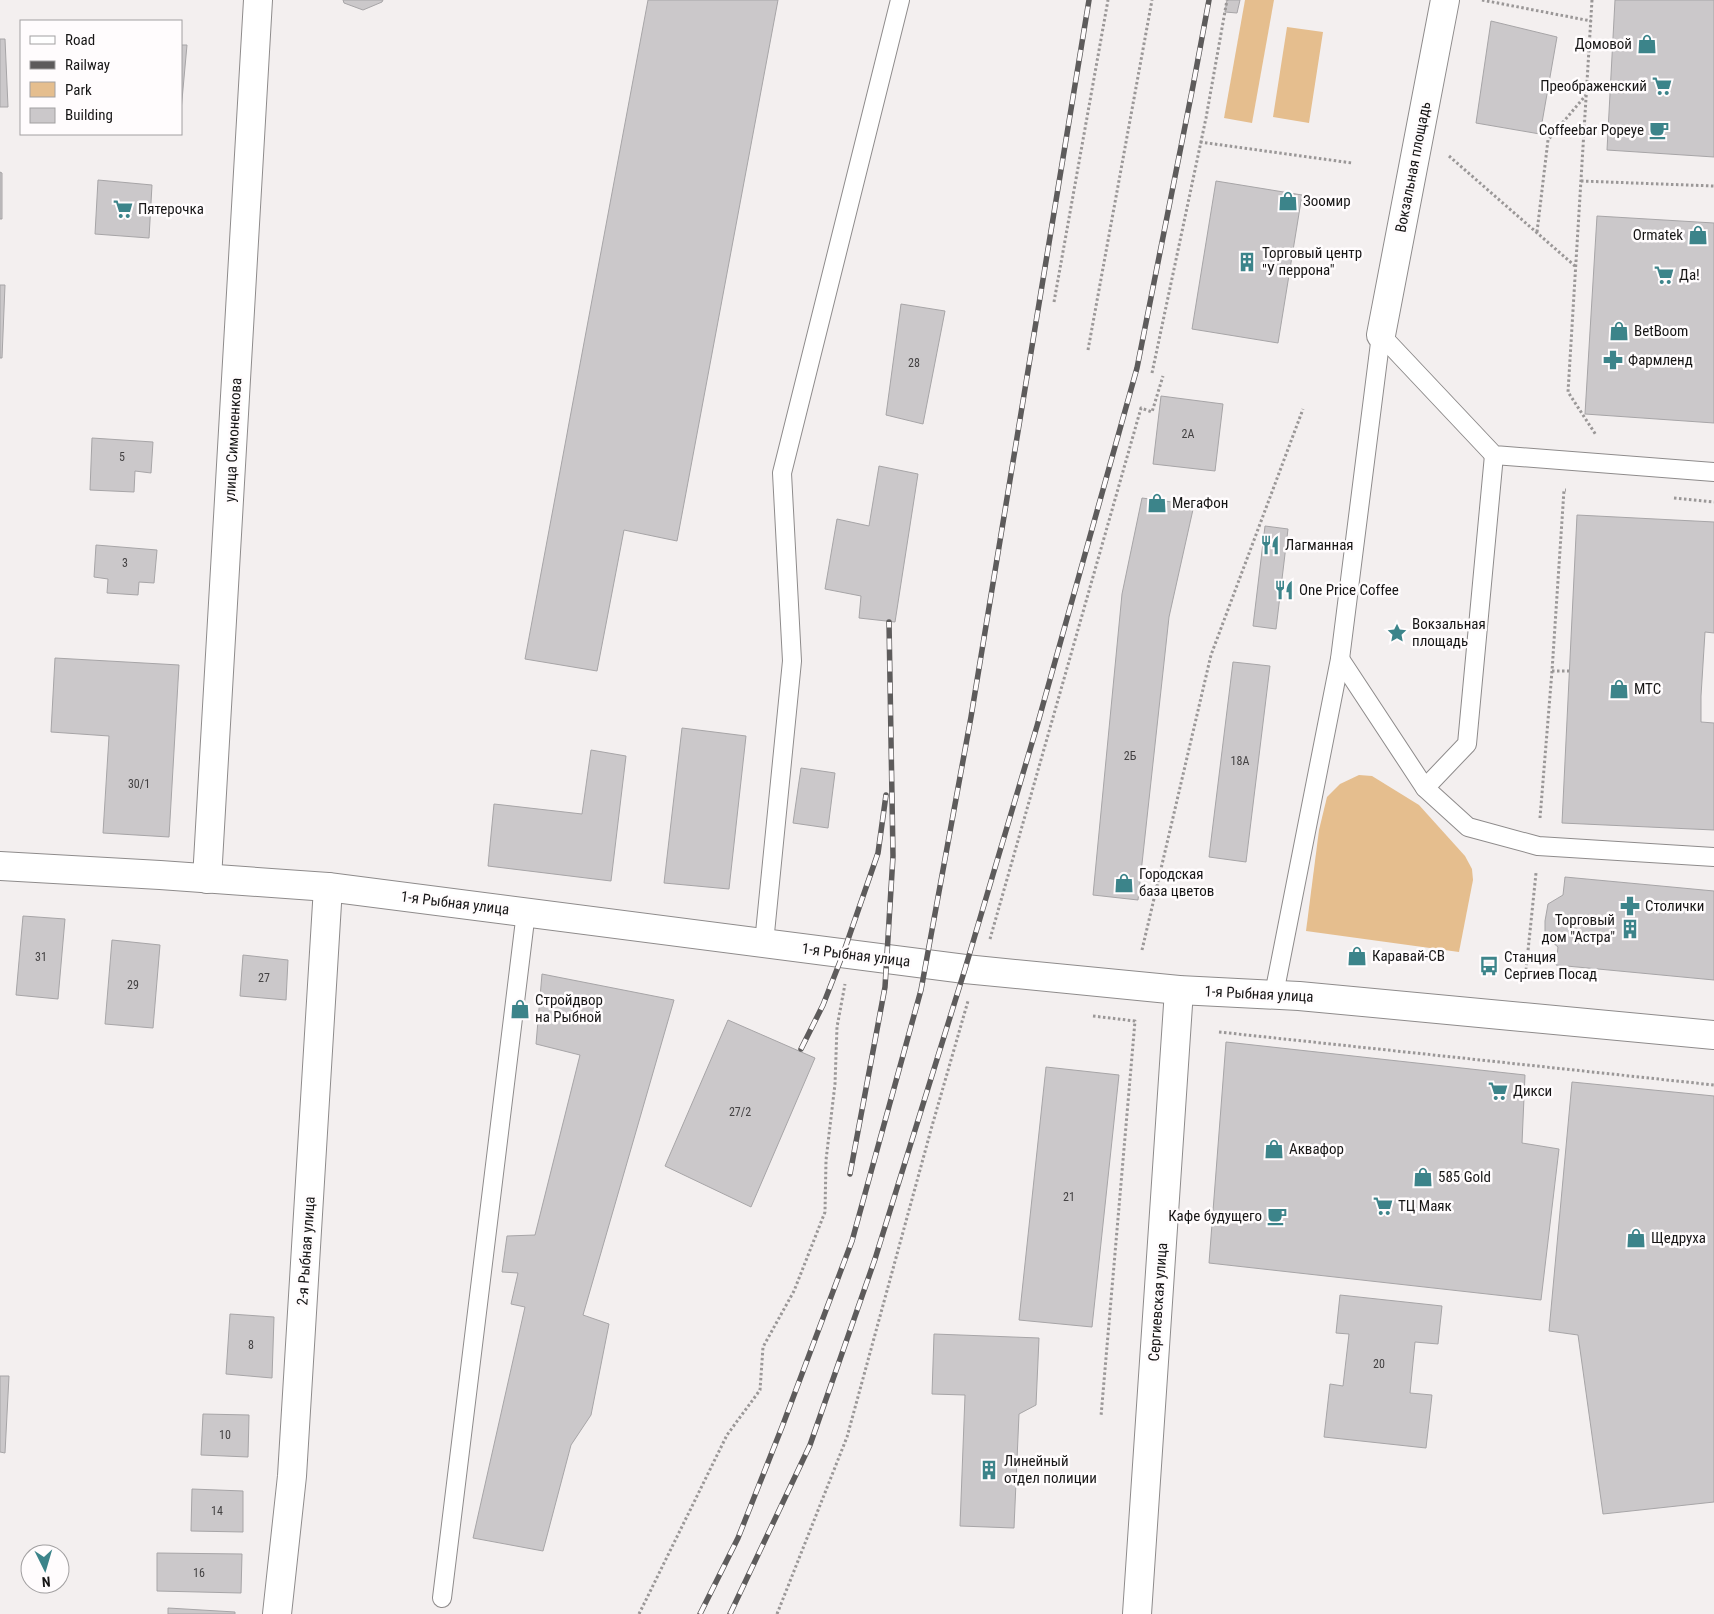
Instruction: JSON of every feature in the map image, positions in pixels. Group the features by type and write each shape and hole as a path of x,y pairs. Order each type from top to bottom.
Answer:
{"street":[{"name":"улица Симоненкова","path":"207,879 258,0"},
{"name":"Вокзальная площадь","path":"1381,335 1445,0"},
{"name":"1-я Рыбная улица","path":"0,866 328,887 981,971 1179,990 1274,994 1714,1035"},
{"name":"2-я Рыбная улица","path":"277,1614 292,1476 328,887"},
{"name":"Сергиевская улица","path":"1137,1614 1179,990"}],"lane":[{"path":"764,943 792,661 782,473 900,0"},
{"path":"1381,335 1494,455 1714,472"},
{"path":"1274,994 1340,659 1381,335"},
{"path":"1425,788 1467,744 1494,455"},
{"path":"1340,659 1425,788 1468,827 1538,846 1714,857"},
{"path":"442,1598 526,912"}],"path":[{"path":"1054,302 1108,0"},
{"path":"1088,350 1152,0"},
{"path":"1152,373 1200,142 1227,0"},
{"path":"1482,0 1591,21"},
{"path":"1592,0 1568,392 1599,440"},
{"path":"1536,232 1548,140 1586,94"},
{"path":"1200,142 1352,163"},
{"path":"1450,156 1576,266"},
{"path":"1581,181 1714,186"},
{"path":"981,971 1141,408 1152,412 1163,376"},
{"path":"1142,950 1211,655 1303,409"},
{"path":"1540,822 1564,490"},
{"path":"1552,671 1570,671"},
{"path":"1525,980 1537,865"},
{"path":"639,1614 727,1435 760,1390 763,1347 794,1291 825,1212 826,1160 835,1084 837,1027 845,984"},
{"path":"777,1614 848,1437 968,1000"},
{"path":"1101,1416 1134,1021"},
{"path":"1219,1032 1714,1085"}],"green space":[{"path":"1245,0 1274,0 1252,123 1224,118"},
{"path":"1287,27 1323,32 1309,123 1273,117"},
{"path":"1359,775 1372,776 1419,805 1465,856 1472,869 1473,880 1459,952 1306,931 1319,830 1327,797 1340,784"}],"building":[{"path":"343,0 383,0 363,10 344,3"},
{"path":"648,0 778,0 677,541 624,530 597,671 525,659"},
{"path":"1227,0 1240,0 1237,13 1225,12"},
{"name":"Преображенский","path":"1615,0 1714,0 1714,157 1607,150"},
{"path":"1491,21 1557,37 1540,134 1476,123"},
{"path":"0,39 5,39 8,107 0,107"},
{"path":"182,45 187,45 182,100"},
{"path":"0,172 2,173 2,219 0,219"},
{"path":"98,180 152,185 149,238 95,234"},
{"name":"Торговый центр \"У перрона\"","path":"1216,181 1302,195 1278,343 1192,329"},
{"path":"1597,216 1714,223 1714,423 1585,414"},
{"path":"0,285 5,285 2,358 0,358"},
{"path":"901,304 945,311 923,424 886,415"},
{"path":"1161,396 1223,404 1215,471 1153,464"},
{"path":"92,438 153,442 151,473 135,471 134,492 90,490"},
{"path":"879,466 918,474 895,622 859,618 861,596 825,589 837,519 869,526"},
{"path":"1142,498 1194,505 1169,617 1138,900 1093,895 1122,594"},
{"path":"1577,515 1714,522 1714,633 1705,632 1701,722 1714,723 1714,830 1562,823"},
{"path":"1265,526 1288,529 1276,629 1253,626"},
{"path":"96,545 157,550 154,583 139,582 138,595 107,593 108,579 94,577"},
{"path":"55,658 179,665 169,837 103,833 109,736 51,732"},
{"path":"1233,662 1270,666 1246,862 1209,857"},
{"path":"682,728 746,736 729,889 664,883"},
{"path":"591,750 626,756 611,881 488,866 494,804 582,814"},
{"path":"801,768 835,773 828,828 793,823"},
{"name":"Торговый дом \"Астра\"","path":"1565,877 1714,891 1714,980 1556,965 1558,947 1545,936 1545,921 1548,904 1563,895"},
{"path":"23,916 65,919 58,999 16,995"},
{"path":"112,940 160,945 153,1028 105,1024"},
{"path":"243,955 288,960 286,1000 240,996"},
{"path":"542,974 674,1000 583,1315 609,1324 591,1415 571,1445 543,1551 473,1538 525,1307 511,1304 518,1273 502,1272 507,1236 535,1235 580,1055 536,1044"},
{"path":"728,1020 815,1058 751,1207 665,1166"},
{"name":"ТЦ Маяк","path":"1226,1042 1525,1075 1522,1143 1559,1149 1541,1300 1209,1263"},
{"path":"1046,1067 1119,1075 1092,1327 1019,1320"},
{"name":"Щедруха","path":"1572,1082 1714,1096 1714,1502 1603,1514 1578,1335 1549,1331"},
{"path":"1340,1295 1442,1306 1438,1344 1415,1342 1410,1393 1432,1395 1426,1448 1324,1437 1330,1384 1343,1386 1349,1334 1336,1333"},
{"path":"230,1314 274,1317 272,1378 226,1374"},
{"name":"Линейный отдел полиции","path":"934,1334 1039,1338 1036,1405 1019,1414 1014,1528 960,1526 965,1395 932,1394"},
{"path":"0,1376 9,1376 5,1453 0,1452"},
{"path":"203,1414 249,1415 248,1457 201,1455"},
{"path":"192,1489 243,1491 243,1532 191,1531"},
{"path":"157,1553 242,1554 241,1593 157,1591"},
{"path":"168,1608 235,1612 235,1614 168,1614"}],"railway":[{"path":"700,1614 738,1538 852,1241 921,990 971,717 1089,0"},
{"path":"730,1614 810,1445 875,1259 965,969 1037,726 1137,368 1209,0"},
{"path":"850,1174 885,987 893,856 889,622"},
{"path":"801,1049 823,1005 878,853 886,795"}],"place":[{"name":"Домовой","path":"1647,44"},
{"name":"Преображенский","path":"1662,86"},
{"name":"Coffeebar Popeye","path":"1659,130"},
{"name":"Зоомир","path":"1288,201"},
{"name":"Пятерочка","path":"123,209"},
{"name":"Ormatek","path":"1698,235"},
{"name":"Торговый центр \"У перрона\"","path":"1247,262"},
{"name":"Да!","path":"1664,275"},
{"name":"BetBoom","path":"1619,331"},
{"name":"Фармленд","path":"1613,360"},
{"name":"МегаФон","path":"1157,503"},
{"name":"Лагманная","path":"1270,545"},
{"name":"One Price Coffee","path":"1284,590"},
{"name":"Вокзальная площадь","path":"1397,633"},
{"name":"МТС","path":"1619,689"},
{"name":"Городская база цветов","path":"1124,883"},
{"name":"Столички","path":"1630,906"},
{"name":"Торговый дом \"Астра\"","path":"1630,929"},
{"name":"Каравай-СВ","path":"1357,956"},
{"name":"Станция Сергиев Посад","path":"1489,966"},
{"name":"Стройдвор на Рыбной","path":"520,1009"},
{"name":"Дикси","path":"1498,1091"},
{"name":"Аквафор","path":"1274,1149"},
{"name":"585 Gold","path":"1423,1177"},
{"name":"ТЦ Маяк","path":"1383,1206"},
{"name":"Кафе будущего","path":"1277,1216"},
{"name":"Щедруха","path":"1636,1238"},
{"name":"Линейный отдел полиции","path":"989,1470"}]}
